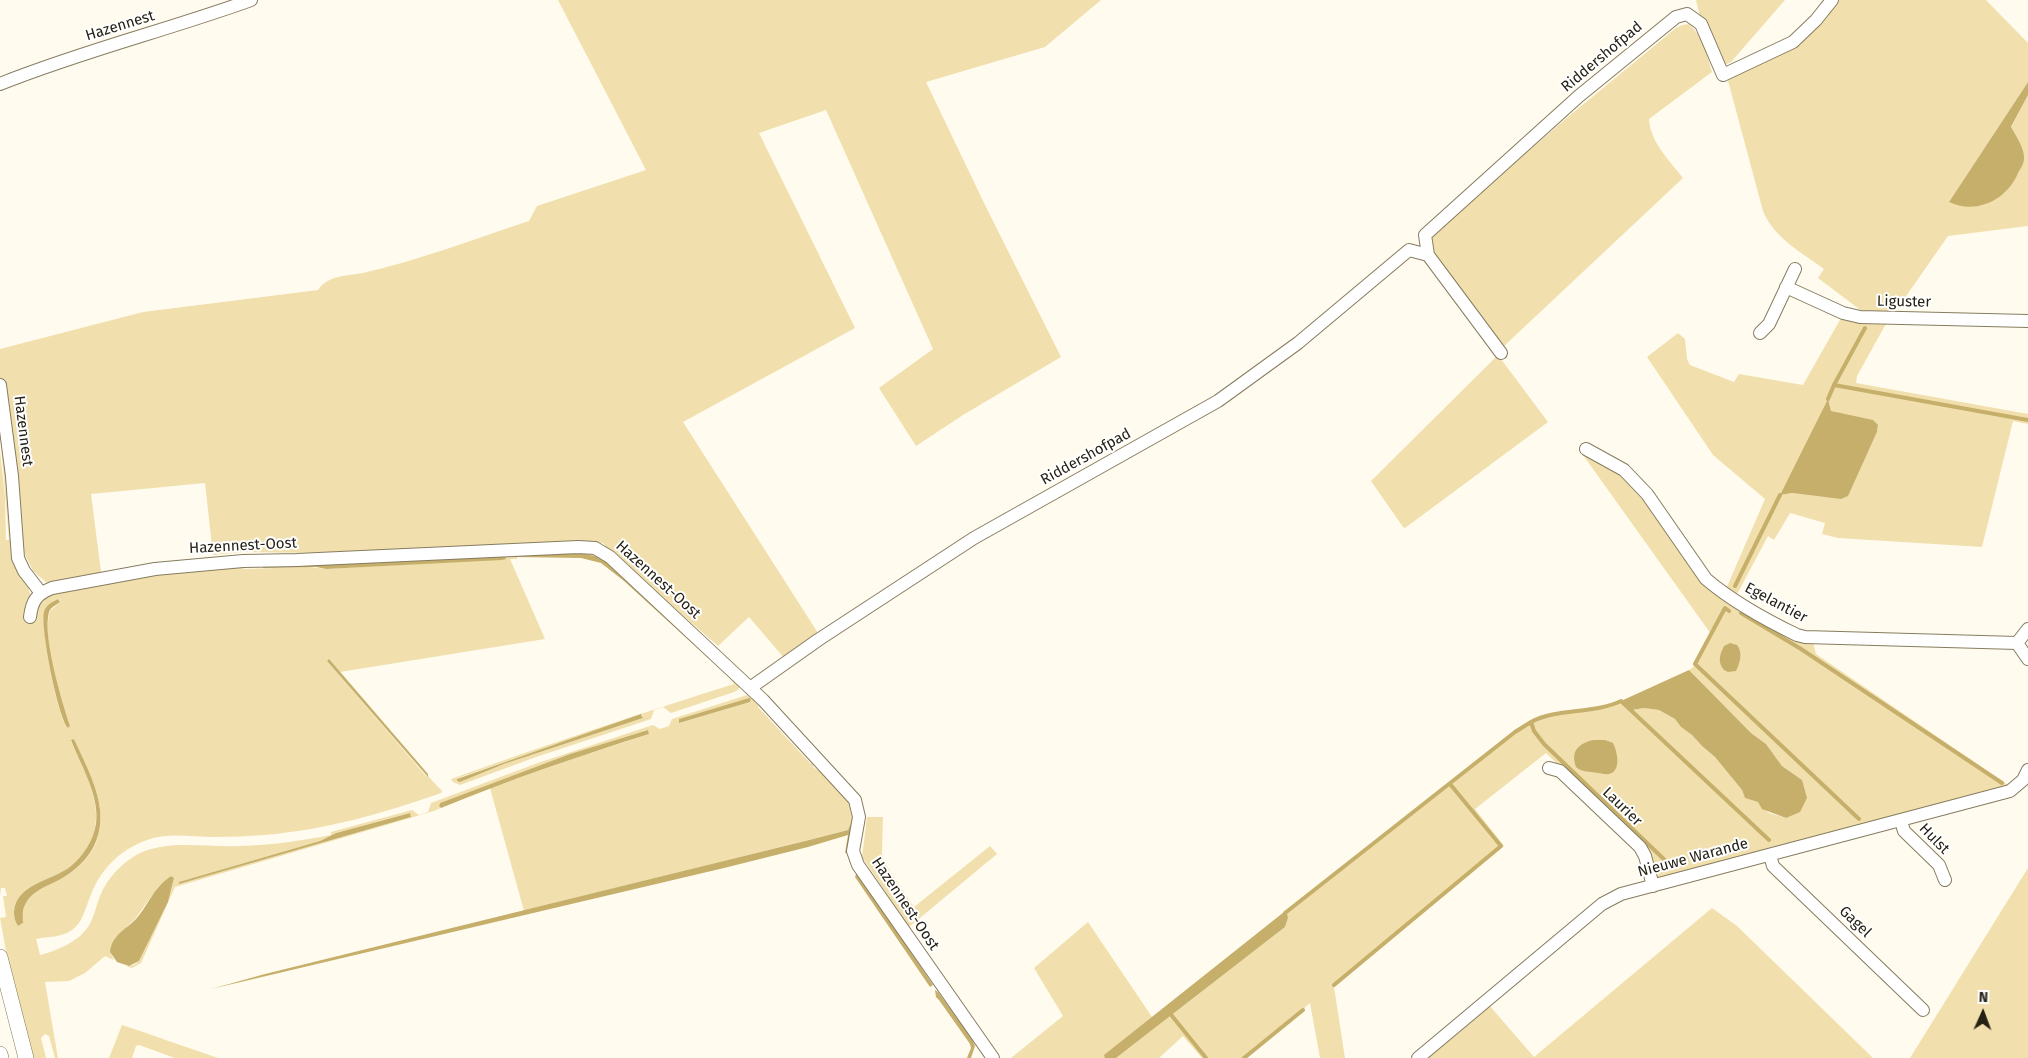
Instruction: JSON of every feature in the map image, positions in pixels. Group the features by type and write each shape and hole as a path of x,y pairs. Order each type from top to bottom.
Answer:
{"main road":[{"path":"0,957 26,1058"},
{"path":"0,1054 1,1058"}],"street":[{"name":"Hazennest","path":"0,84 92,51 158,32 251,0"},
{"name":"Riddershofpad","path":"750,688 818,640 974,538 1218,401 1298,344 1409,250 1428,255 1425,235 1579,96 1676,17 1686,14 1701,24 1723,75 1793,42 1816,20 1832,0"},
{"path":"1428,255 1501,353"},
{"path":"1760,333 1769,324 1794,269"},
{"name":"Liguster","path":"1786,287 1843,313 1860,317 2028,321"},
{"name":"Hazennest","path":"0,385 12,476 18,558 27,575 41,593"},
{"name":"Egelantier","path":"1586,449 1624,470 1647,494 1701,572 1713,585 1746,608 1797,635 1806,637 2018,643"},
{"name":"Hazennest-Oost","path":"41,593 52,588 155,569 225,562 578,547 596,548 610,557 750,688 855,800 859,817 853,851 858,865 981,1052 993,1058"},
{"path":"30,617 32,603 41,593"},
{"path":"2028,629 2018,643 2028,659"},
{"name":"Laurier","path":"1549,768 1560,770 1640,848 1645,856 1654,886"},
{"name":"Nieuwe Warande","path":"1418,1058 1602,904 1621,894 2010,792 2026,778"},
{"name":"Hulst","path":"1901,821 1904,831 1939,865 1944,880"},
{"name":"Gagel","path":"1770,855 1773,866 1923,1010"}],"shaded area":[{"path":"558,0 1101,0 1045,47 926,82 1061,357 963,415 916,446 879,388 933,349 826,110 759,133 855,328 683,422 818,633 785,659 749,617 718,646 610,552 603,543 319,553 242,552 213,555 205,483 91,494 101,572 47,583 33,571 12,528 14,561 28,585 30,595 26,603 25,614 36,614 42,600 56,591 158,572 240,564 244,569 308,567 326,569 506,559 505,555 327,565 263,564 555,550 589,552 601,557 615,566 739,680 740,684 739,689 734,692 671,713 663,707 654,710 651,719 536,757 460,785 453,782 451,779 522,754 627,718 734,684 728,676 730,674 606,561 586,554 575,553 517,555 517,559 510,559 545,639 340,672 329,660 327,661 426,776 442,791 441,793 376,814 332,825 287,833 233,837 163,836 137,844 119,855 99,878 76,927 64,934 36,939 40,955 66,945 79,937 90,923 103,889 111,877 132,858 150,849 175,845 263,845 331,835 331,832 412,810 419,815 428,812 431,803 538,763 653,725 660,729 669,726 672,719 747,695 756,698 814,759 813,767 822,773 825,772 845,793 855,826 851,851 848,852 853,832 852,823 848,830 524,911 490,788 649,734 648,730 570,754 440,803 439,806 441,808 434,811 175,887 141,963 132,968 126,966 134,965 139,961 168,902 174,878 171,876 158,887 135,919 115,938 110,952 114,960 105,956 85,973 69,981 45,982 58,1058 55,1058 49,1036 45,1034 41,1038 46,1058 32,1058 13,989 0,918 6,917 3,896 7,896 5,888 1,888 0,896 0,451 5,497 6,540 9,540 0,433 0,349 143,312 318,290 327,281 332,279 405,262 529,221 537,206 646,170","holes":["59,599 60,602 50,611 48,637 53,668 70,726 68,728 59,708 55,692 44,625 46,609 49,604","751,699 750,702 679,723 679,719","759,705 812,759 811,764 758,707","641,715 643,715 643,718 504,764 460,782 457,781 458,778","74,739 95,787 99,803 100,829 97,841 92,851 77,868 30,897 23,909 23,923 18,926 14,912 16,902 21,895 36,884 71,866 92,839 96,817 95,805 85,772 71,741","409,813 411,817 179,884 180,882 320,841 336,833"]},
{"path":"1696,0 1785,0 1731,62 1722,66 1700,17"},
{"path":"1839,0 1986,0 2028,43 2028,82 1949,202 2022,148 2011,128 2028,95 2028,226 1948,236 1895,312 1863,312 1818,278 1824,269 1789,244 1768,221 1763,211 1727,77 1821,18"},
{"path":"1689,24 1701,40 1712,72 1649,119 1653,136 1657,143 1683,178 1503,347 1424,242 1563,121 1676,28"},
{"path":"2028,82 2028,95 2011,127 2024,155 2023,165 2013,183 1998,197 1980,206 1959,206 1949,202"},
{"path":"1841,318 1887,322 1857,376 1856,383 2028,414 2028,424 2013,421 1982,547 1838,538 1822,534 1825,523 1790,513 1774,540 1768,536 1736,596 1726,589 1765,499 1713,455 1647,357 1678,333 1685,339 1687,359 1690,365 1734,382 1739,374 1803,385","holes":["1828,400 1831,411 1878,425 1877,432 1848,495 1825,497 1792,493 1780,495"]},
{"path":"1498,355 1548,422 1405,528 1403,527 1371,481"},
{"path":"1828,399 1831,411 1873,420 1878,425 1877,432 1848,496 1841,499 1792,493 1780,495"},
{"path":"1583,455 1604,462 1617,470 1641,495 1702,580 1813,642 1816,654 2008,785 1659,878 1655,875 1645,848 1546,753 1475,809 1504,846 1334,987 1345,1058 1320,1058 1310,1003 1247,1058 1202,1058 1183,1036 1159,1058 1116,1058 1285,927 1288,918 1287,913 1521,728 1540,717 1613,705 1621,701 1632,710 1644,708 1659,710 1675,719 1681,727 1715,757 1742,790 1745,798 1758,802 1769,813 1786,818 1802,780 1782,766 1766,744 1751,733 1689,670 1696,665 1711,634"},
{"path":"579,553 595,556 606,561 730,674 728,676 624,581 601,563 581,558 515,557 517,555"},
{"path":"505,555 506,559 502,560 326,569 316,567 263,568 263,564 327,565"},
{"path":"58,599 60,602 52,607 49,612 48,637 54,669 70,726 68,728 59,708 55,691 43,621 46,607"},
{"path":"1730,643 1737,645 1739,648 1740,658 1736,671 1728,672 1720,664 1720,658 1724,646"},
{"path":"329,659 428,774 428,777 327,661"},
{"path":"1689,670 1751,733 1766,744 1782,766 1802,780 1807,798 1800,812 1786,818 1762,809 1758,802 1745,798 1742,790 1715,757 1681,727 1675,719 1659,710 1644,708 1632,710 1621,701"},
{"path":"751,699 750,702 679,723 679,719"},
{"path":"641,714 643,718 504,764 460,782 457,781 457,779"},
{"path":"648,730 649,734 544,769 441,808 439,806 440,803 570,754"},
{"path":"74,739 92,778 99,803 100,829 97,840 85,860 76,868 30,897 23,909 23,923 18,926 14,912 16,902 21,895 36,884 71,866 87,847 95,830 95,803 89,781 71,740"},
{"path":"1594,740 1605,740 1613,743 1616,751 1617,765 1613,772 1605,774 1584,771 1576,767 1574,756 1577,749 1584,743"},
{"path":"410,813 411,817 179,884 179,882 320,841 336,833"},
{"path":"867,817 883,817 882,853 884,862 914,907 990,846 997,854 909,927 862,857"},
{"path":"851,823 853,823 848,853 845,853 848,835 724,868 211,989 848,830"},
{"path":"2028,868 2028,1058 1910,1058"},
{"path":"858,874 933,985 930,987 855,877"},
{"path":"171,876 174,878 168,902 139,961 129,966 117,962 110,952 113,941 136,919 159,886"},
{"path":"1712,908 1737,926 1873,1058 1426,1058 1489,1005 1534,1057"},
{"path":"1284,912 1287,913 1288,918 1285,927 1116,1058 1105,1058 1104,1055"},
{"path":"1088,922 1152,1017 1105,1055 1105,1058 1011,1058 1063,1016 1034,968"},
{"path":"935,990 972,1039 975,1046 971,1058 967,1058 971,1048 970,1044 936,997"},
{"path":"122,1025 218,1058 175,1058 139,1045 136,1046 132,1058 109,1058"}],"waterway":[{"path":"1834,385 1865,328"},
{"path":"1828,399 1834,385 2028,420"},
{"path":"1735,586 1780,495"},
{"path":"1729,611 1725,608 1695,664 1859,819"},
{"path":"1741,613 1801,649 2002,783"},
{"path":"1672,867 1544,744 1534,731 1531,722 1552,715 1599,708 1621,701 1769,840"},
{"path":"1285,913 1515,732 1531,722"},
{"path":"1334,985 1501,846 1450,784"},
{"path":"1244,1058 1303,1010"},
{"path":"1168,1011 1206,1058"}]}
